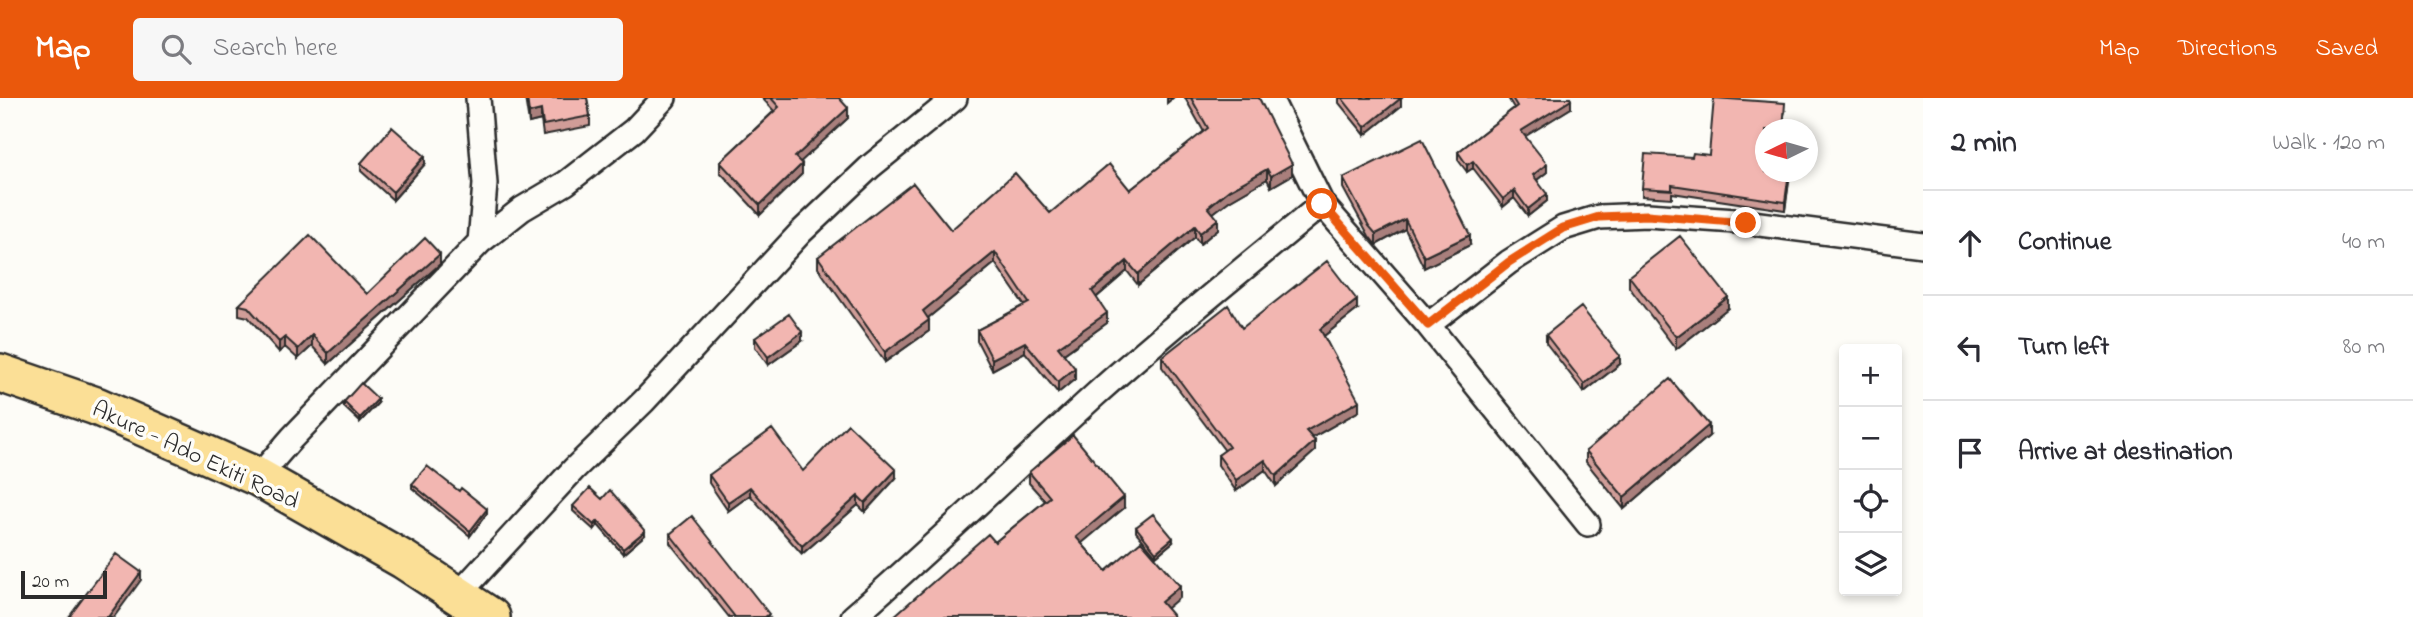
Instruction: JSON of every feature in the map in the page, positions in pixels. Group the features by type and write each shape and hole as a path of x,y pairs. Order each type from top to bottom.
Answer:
{"main road":[{"name":"Akure - Ado Ekiti Road","path":"0,373 96,406 258,477 404,560 491,617"}],"street":[{"path":"478,98 485,184 480,242"},
{"path":"258,477 480,242 522,209 566,183 624,138 664,98"},
{"path":"458,594 802,232 871,166 955,98"},
{"path":"1270,98 1322,204 1428,325 1588,524"},
{"path":"853,617 949,533 1107,385 1322,204"},
{"path":"1428,325 1509,262 1563,228 1599,217 1647,215 1736,221 1923,244"}],"building":[{"path":"527,98 587,98 590,116 543,125 541,110 529,113"},
{"path":"771,98 839,98 848,108 795,157 802,164 760,205 720,162 779,107"},
{"path":"1191,98 1259,98 1292,164 1271,176 1267,169 1229,190 1208,207 1218,219 1200,233 1195,226 1138,274 1127,261 1092,291 1107,313 1058,347 1075,368 1058,382 1025,342 992,359 977,330 1029,303 995,252 923,311 929,320 885,352 818,257 913,183 951,230 1015,173 1050,213 1109,164 1130,190 1208,128"},
{"path":"1342,98 1401,98 1365,127"},
{"path":"1512,98 1571,100 1521,131 1547,164 1533,175 1547,194 1528,209 1514,190 1503,199 1473,161 1467,165 1458,152 1517,106"},
{"path":"1714,98 1785,103 1784,119 1755,119 1755,182 1788,182 1785,202 1672,185 1672,190 1642,188 1645,154 1692,157 1693,153 1709,155"},
{"path":"392,127 425,156 393,192 361,163"},
{"path":"1422,139 1470,235 1424,257 1405,219 1376,234 1343,178"},
{"path":"310,235 367,294 425,238 440,254 328,353 312,335 298,349 285,337 279,342 248,307 239,305"},
{"path":"1680,236 1728,297 1676,337 1629,276"},
{"path":"1327,261 1357,300 1320,329 1359,401 1306,431 1315,441 1276,476 1265,460 1236,480 1218,455 1229,447 1162,357 1228,305 1242,328"},
{"path":"1581,307 1620,356 1584,384 1546,335"},
{"path":"789,314 802,332 768,357 755,338"},
{"path":"1670,379 1709,425 1624,497 1586,451"},
{"path":"361,383 378,399 360,418 344,402"},
{"path":"848,424 896,470 865,503 858,496 802,546 750,487 728,502 709,475 772,429 803,471"},
{"path":"1073,435 1124,497 1076,537 1106,571 1141,541 1180,586 1161,602 1174,617 893,617 988,534 995,542 1050,497 1029,472"},
{"path":"427,466 487,509 470,531 412,484"},
{"path":"590,488 602,499 610,490 645,531 623,549 598,521 594,525 573,506"},
{"path":"1153,514 1173,538 1156,552 1136,527"},
{"path":"692,516 769,614 765,617 735,617 670,534"},
{"path":"116,554 141,572 108,617 69,617"}],"route":[{"path":"1322,204 1428,325 1509,262 1563,228 1599,217 1647,215 1746,223"}]}
